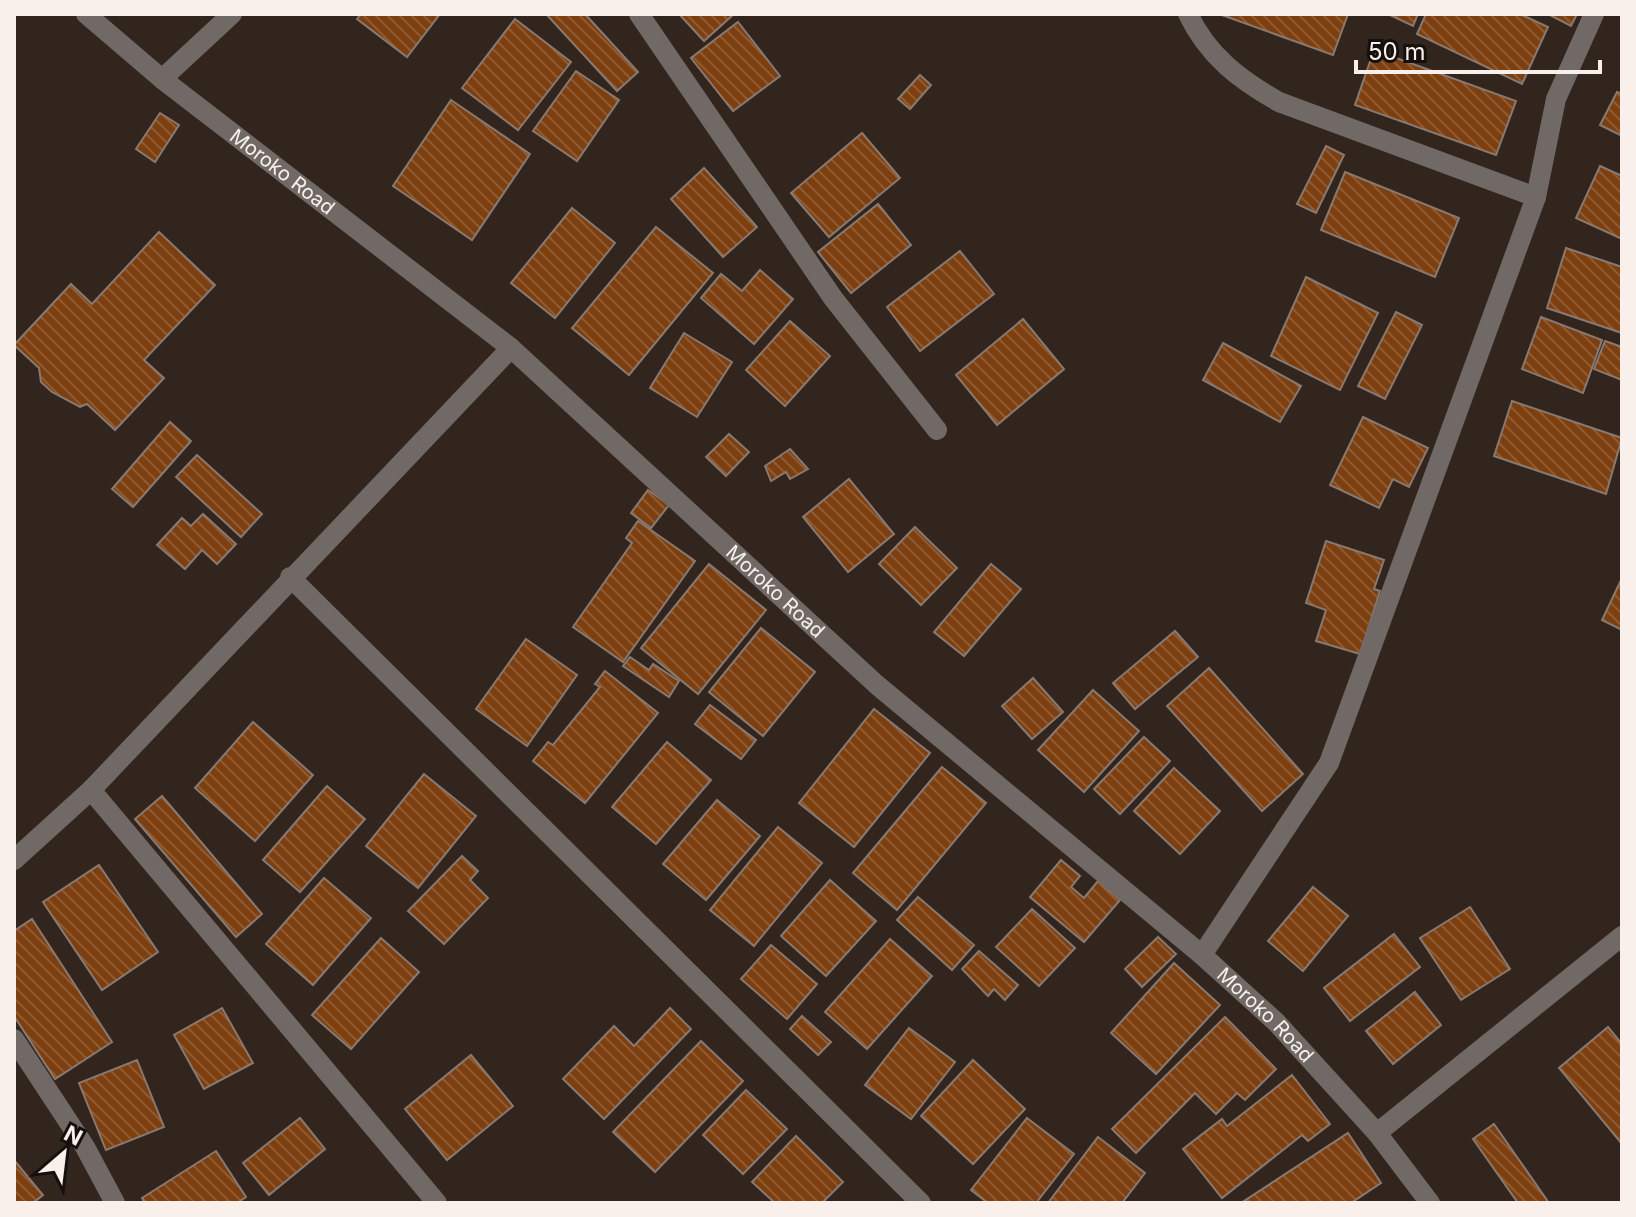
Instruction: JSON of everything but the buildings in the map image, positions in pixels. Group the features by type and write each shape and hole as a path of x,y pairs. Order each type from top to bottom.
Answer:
{"street":[{"name":"Moroko Road","path":"86,14 162,79 511,348 877,685 1202,955 1276,1022 1377,1133 1430,1203"},
{"path":"162,79 232,14"},
{"path":"639,14 833,298 937,430"},
{"path":"1188,14 1214,56 1246,83 1279,102 1536,197"},
{"path":"1202,955 1329,763 1536,197 1556,99 1594,14"},
{"path":"14,860 91,790 290,577 511,348"},
{"path":"290,577 921,1203"},
{"path":"91,790 437,1203"},
{"path":"1377,1133 1622,936"},
{"path":"14,1039 85,1147 115,1203"}]}
